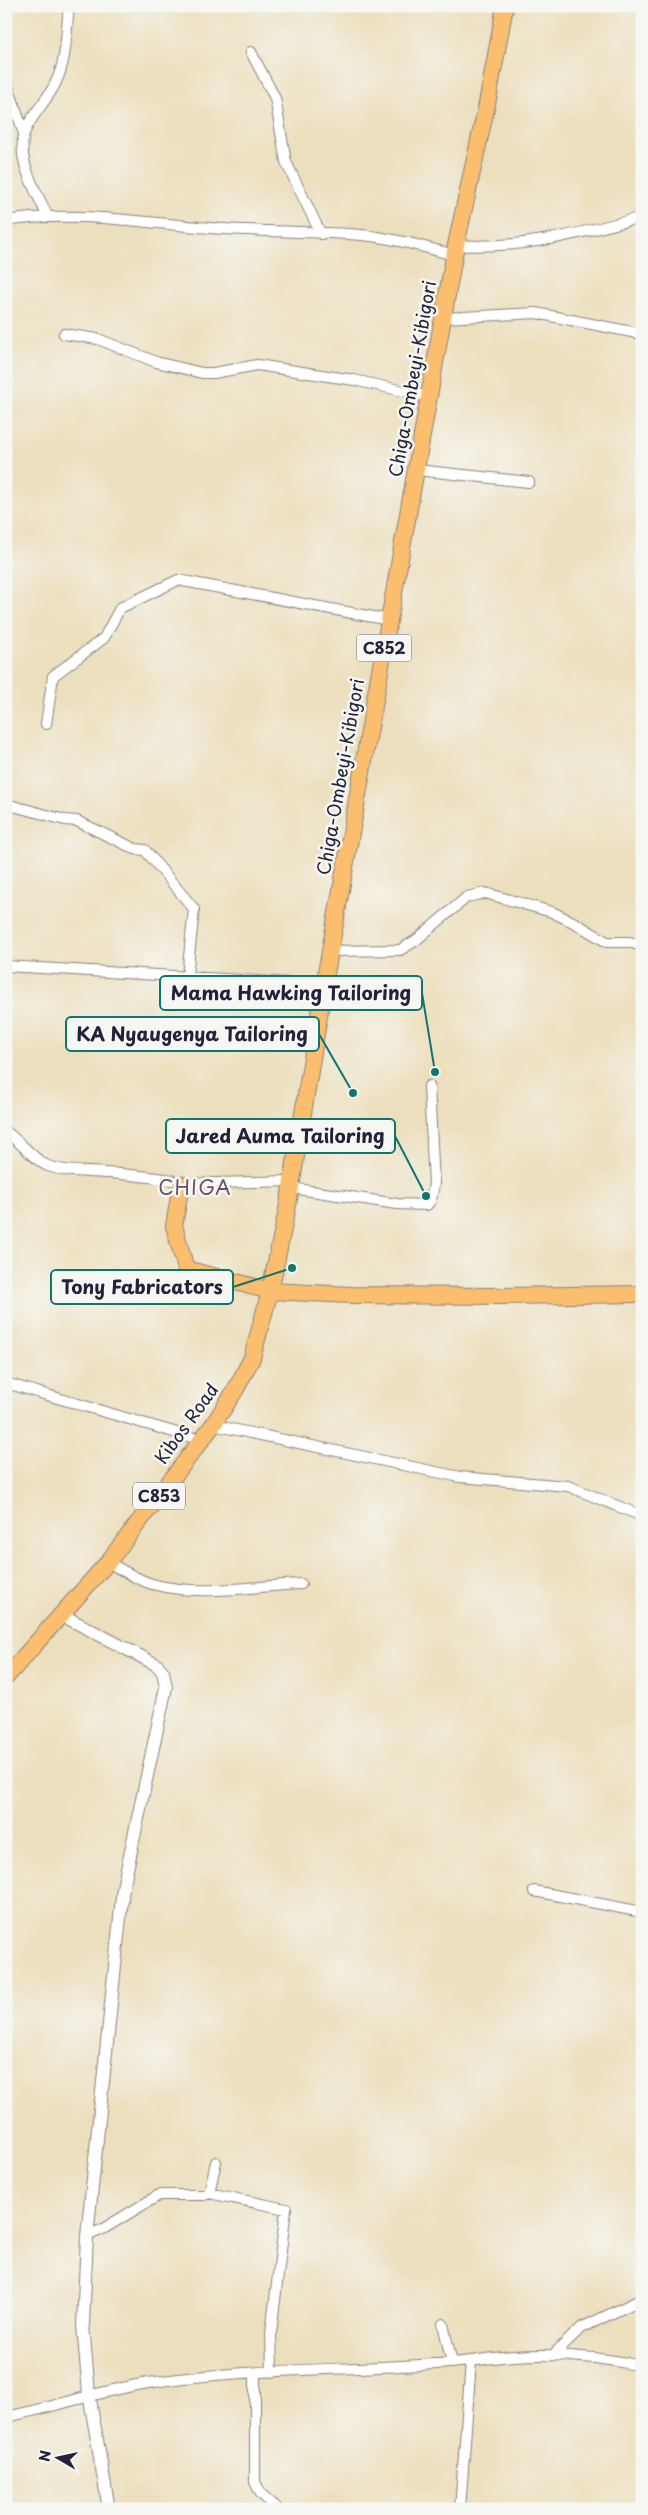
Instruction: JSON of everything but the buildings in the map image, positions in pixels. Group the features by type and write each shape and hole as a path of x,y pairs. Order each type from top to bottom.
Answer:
{"main road":[{"name":"Chiga-Ombeyi-Kibigori","path":"270,1290 292,1183 324,985 445,318 455,250 487,104 505,6"},
{"path":"181,1184 174,1226 186,1268 270,1290 382,1296 642,1294"},
{"name":"Kibos Road","path":"6,1677 108,1562 213,1425 236,1390 252,1358 270,1290"}],"street":[{"path":"24,134 57,80 63,56 69,6"},
{"path":"251,52 275,98 286,162 321,234"},
{"path":"6,80 24,134 23,156 27,172 48,217"},
{"path":"6,221 48,217 124,219 210,228 362,236 455,250 519,244 642,217"},
{"path":"445,318 536,313 642,334"},
{"path":"64,334 98,338 156,362 202,373 214,373 260,365 364,382 430,396"},
{"path":"417,470 529,482"},
{"path":"46,724 53,676 104,638 120,608 178,580 389,620"},
{"path":"6,804 65,820 77,821 135,849 145,850 194,909 187,976"},
{"path":"330,951 400,950 415,941 467,896 485,893 552,912 608,942 629,942 642,946"},
{"path":"6,966 324,985"},
{"path":"6,1132 33,1153 37,1160 48,1166 73,1172 104,1172 172,1180 181,1184 215,1181 290,1181 298,1189 397,1204 427,1205 431,1200 434,1184 429,1086"},
{"path":"6,1383 201,1440"},
{"path":"213,1425 460,1477 568,1486 642,1516"},
{"path":"108,1562 140,1579 171,1588 208,1589 301,1584"},
{"path":"60,1614 157,1665 163,1672 166,1687 123,1888 87,2236 83,2325 89,2394 109,2509"},
{"path":"534,1891 642,1912"},
{"path":"210,2193 216,2162"},
{"path":"87,2236 103,2229 159,2195 204,2195 210,2193 286,2209 272,2333 272,2372"},
{"path":"553,2355 581,2328 642,2299"},
{"path":"442,2324 452,2363"},
{"path":"6,2417 57,2405 89,2394 143,2384 255,2372 452,2363 515,2356 553,2355 584,2357 642,2366"},
{"path":"460,2509 462,2457 471,2361"},
{"path":"255,2372 255,2482 261,2494 276,2508"}],"place":[{"name":"Mama Hawking Tailoring","path":"435,1072"},
{"name":"KA Nyaugenya Tailoring","path":"353,1093"},
{"name":"Jared Auma Tailoring","path":"426,1196"},
{"name":"Tony Fabricators","path":"292,1268"}],"district":[{"name":"CHIGA","path":"195,1188"}]}
